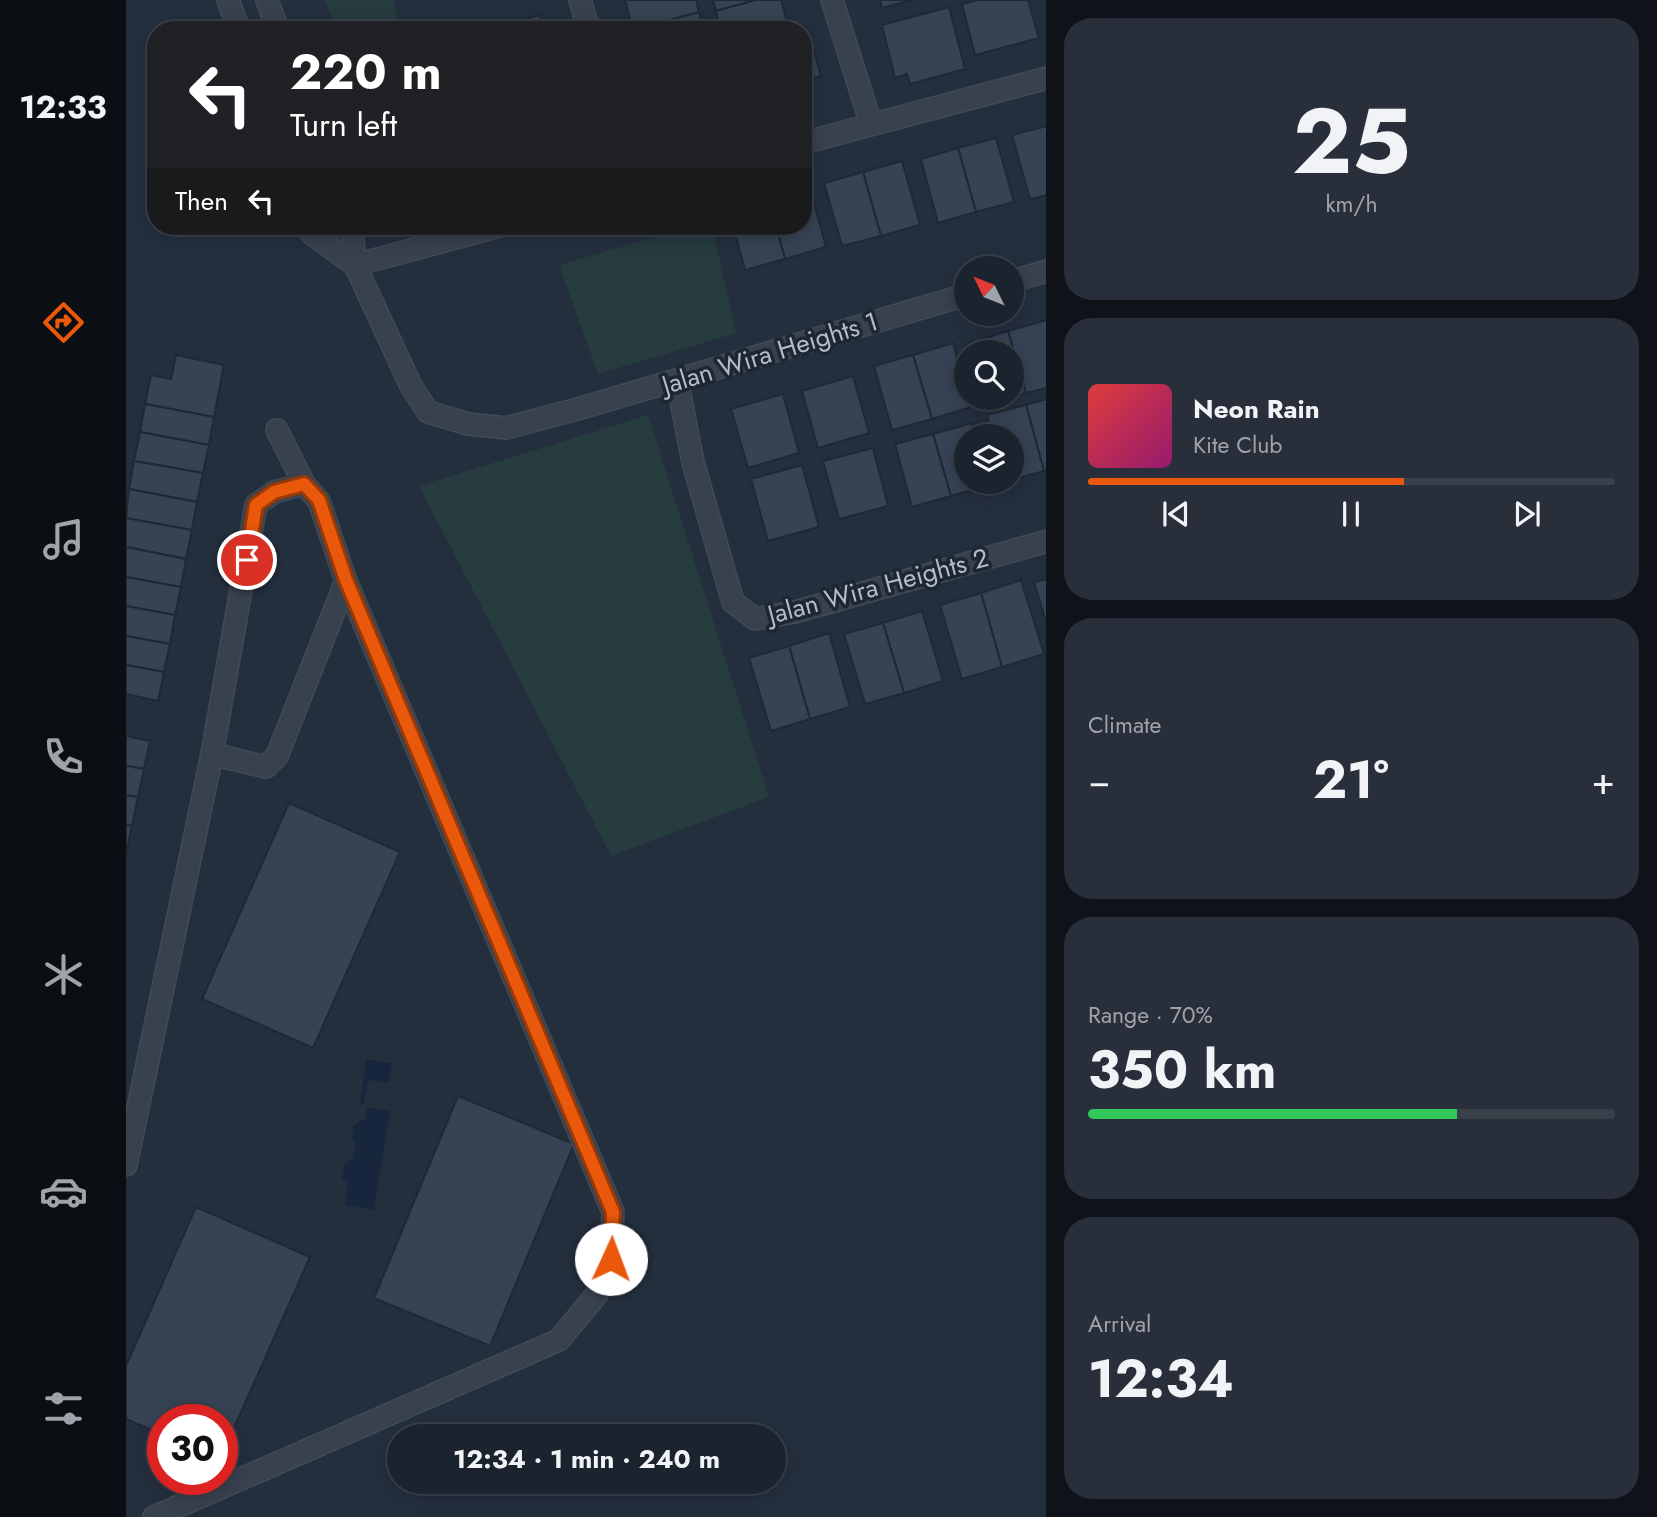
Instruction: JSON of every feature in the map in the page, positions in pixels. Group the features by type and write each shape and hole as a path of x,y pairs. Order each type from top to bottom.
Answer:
{"street":[{"path":"228,0 236,21"},
{"path":"267,0 275,21"},
{"path":"580,0 586,21"},
{"path":"832,0 871,124"},
{"path":"812,140 1046,78"},
{"path":"313,235 355,265"},
{"path":"353,235 355,265"},
{"path":"355,265 467,235"},
{"name":"Jalan Wira Heights 1","path":"355,265 411,386 428,412 468,425 506,428 954,299"},
{"path":"1024,277 1046,271"},
{"name":"Jalan Wira Heights 2","path":"677,380 693,462 733,602 755,619 795,612 1046,541"},
{"path":"155,1517 559,1340 597,1294 611,1259 613,1212 346,580 319,500 304,484 276,430"},
{"path":"126,1166 212,754 256,505 274,492 304,484"},
{"path":"212,754 266,767 277,756 346,580"}],"green space":[{"path":"325,0 393,0 399,21 333,21"},
{"path":"661,235 714,235 736,333 598,374 559,265"},
{"path":"648,415 769,797 611,856 419,486"}],"water":[{"path":"366,1059 392,1063 389,1083 368,1080 364,1104 360,1104"},
{"path":"367,1107 390,1111 374,1210 345,1205 348,1184 342,1178 345,1163 353,1159 356,1143 352,1138 354,1125 365,1119"}],"building":[{"path":"625,0 696,0 699,12 666,21 631,21"},
{"path":"713,0 756,0 716,11"},
{"path":"756,0 781,0 787,21 718,21 716,11"},
{"path":"880,0 912,0 882,8"},
{"path":"978,0 1028,0 1039,38 975,55 962,4"},
{"path":"949,7 965,69 910,84 907,74 895,78 882,25"},
{"path":"699,12 702,21 666,21"},
{"path":"540,15 541,21 517,21"},
{"path":"812,44 821,76 812,78"},
{"path":"1046,126 1046,195 1030,199 1012,135"},
{"path":"996,138 1014,202 976,212 958,148"},
{"path":"958,148 976,212 938,223 921,159"},
{"path":"902,161 920,225 881,236 863,172"},
{"path":"863,172 881,236 842,246 824,183"},
{"path":"812,196 826,247 785,259 778,235 812,235"},
{"path":"735,235 778,235 785,259 745,270"},
{"path":"1046,320 1046,388 1026,393 1024,340 1011,340 1008,331"},
{"path":"1008,331 1011,340 980,340"},
{"path":"953,343 954,410 961,410 932,419 913,355"},
{"path":"176,355 224,365 214,417 145,404 151,375 171,379"},
{"path":"913,355 932,419 892,430 874,366"},
{"path":"853,376 869,433 818,448 802,391"},
{"path":"783,394 799,453 748,468 731,409"},
{"path":"1046,399 1044,471 1026,405"},
{"path":"145,404 214,417 209,445 140,432"},
{"path":"1024,406 1044,471 1024,477 1024,424 990,424 987,415 1006,410 1024,410"},
{"path":"954,428 954,494 958,494 951,496 933,434"},
{"path":"140,432 209,445 203,473 134,461"},
{"path":"933,434 951,496 912,507 895,444"},
{"path":"873,448 888,506 839,519 823,461"},
{"path":"134,461 203,473 197,502 129,489"},
{"path":"802,465 819,527 768,541 751,479"},
{"path":"129,489 197,502 192,530 126,518"},
{"path":"126,518 192,530 186,559 126,547"},
{"path":"126,547 186,559 181,587 126,577"},
{"path":"126,577 181,587 175,615 126,606"},
{"path":"1046,579 1046,622 1034,582"},
{"path":"1021,580 1044,654 1002,667 981,593"},
{"path":"981,593 1002,667 962,679 940,605"},
{"path":"126,606 175,615 170,644 126,636"},
{"path":"922,611 943,681 904,693 883,623"},
{"path":"883,623 904,693 865,704 844,634"},
{"path":"829,633 850,707 810,719 789,646"},
{"path":"126,636 170,644 164,672 126,665"},
{"path":"789,646 810,719 771,731 749,658"},
{"path":"126,665 164,672 158,701 126,694"},
{"path":"126,736 150,741 144,769 126,766"},
{"path":"126,766 144,769 138,797 126,795"},
{"path":"126,795 138,797 132,826 126,825"},
{"path":"289,803 400,852 313,1048 202,999"},
{"path":"126,825 132,826 126,854"},
{"path":"458,1096 574,1144 490,1346 374,1298"},
{"path":"196,1207 310,1257 238,1419 238,1404 147,1404 147,1428 126,1419 126,1366"}],"route":[{"path":"247,560 256,505 274,492 304,484 319,500 346,580 613,1212 611,1259"}]}
